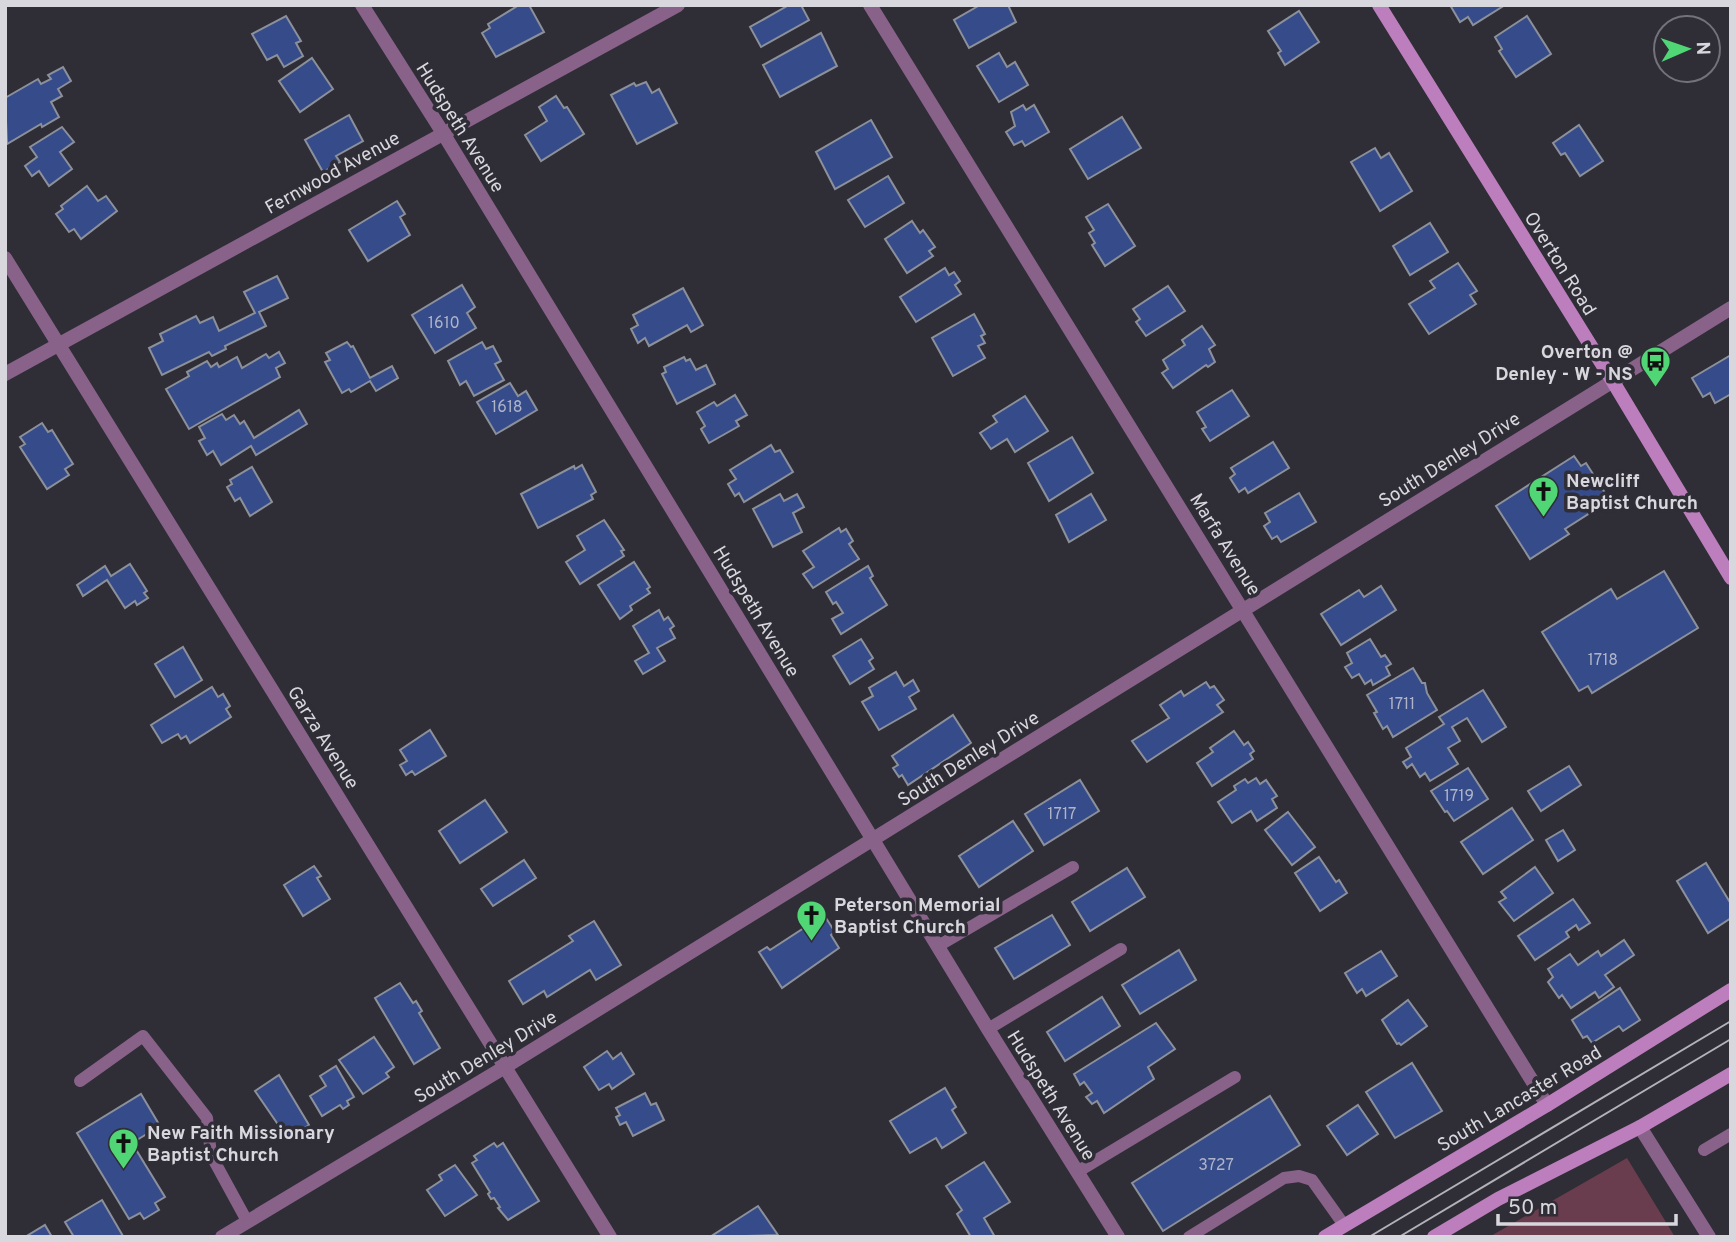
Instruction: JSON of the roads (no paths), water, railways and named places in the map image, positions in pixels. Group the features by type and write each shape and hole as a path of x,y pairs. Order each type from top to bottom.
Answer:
{"main road":[{"name":"Overton Road","path":"1379,5 1612,380 1731,578"},
{"name":"South Lancaster Road","path":"1325,1237 1731,990"},
{"path":"1434,1237 1498,1199 1640,1127 1731,1074"}],"street":[{"name":"Hudspeth Avenue","path":"362,5 443,133 988,1030 1118,1237"},
{"name":"Fernwood Avenue","path":"5,374 678,5"},
{"name":"Marfa Avenue","path":"870,5 1547,1104"},
{"name":"Garza Avenue","path":"5,258 610,1237"},
{"name":"South Denley Drive","path":"222,1237 505,1067 1731,308"},
{"path":"1640,1127 1709,1237"}],"lane":[{"path":"938,946 1073,867"},
{"path":"988,1030 1121,949"},
{"path":"80,1081 143,1036 206,1118 211,1156 247,1221"},
{"path":"1077,1172 1235,1077"},
{"path":"1704,1150 1731,1134"},
{"path":"1189,1237 1284,1178 1299,1176 1312,1180 1344,1226"}],"tram line":[{"path":"1369,1237 1731,1021"},
{"path":"1399,1237 1731,1039"}],"place":[{"name":"Overton @ Denley - W - NS","path":"1656,389"},
{"name":"Newcliff Baptist Church","path":"1543,518"},
{"name":"Peterson Memorial Baptist Church","path":"811,942"},
{"name":"New Faith Missionary Baptist Church","path":"124,1170"}]}
